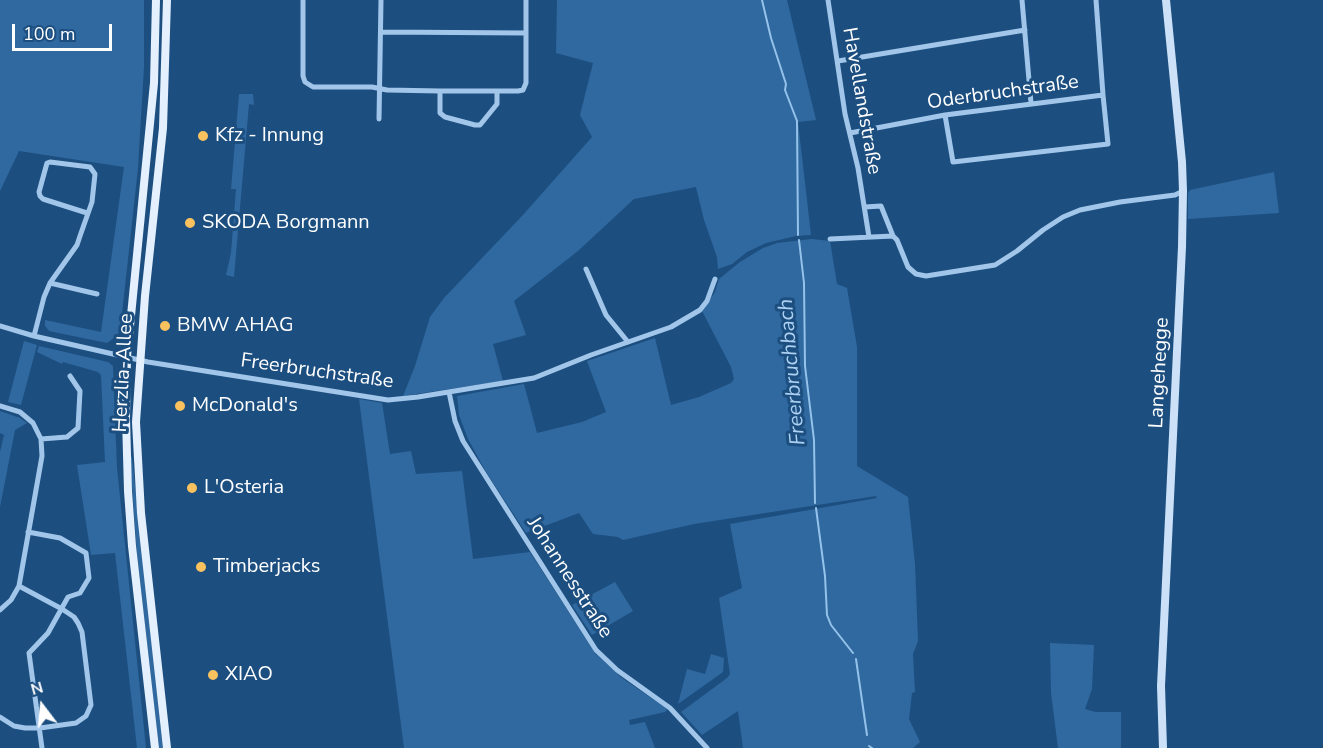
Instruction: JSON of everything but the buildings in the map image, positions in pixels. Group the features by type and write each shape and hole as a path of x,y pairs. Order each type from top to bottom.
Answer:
{"main road":[{"name":"Herzlia-Allee","path":"155,748 128,491 126,418 127,356 155,67 156,0"},
{"name":"Herzlia-Allee","path":"166,748 137,468 136,422 145,297 163,128 168,0"}],"street":[{"path":"303,0 303,76 305,82 313,87 518,92 523,90 526,83 526,0"},
{"path":"379,119 381,0"},
{"name":"Havellandstraße","path":"828,0 845,114 865,207 869,237"},
{"path":"1022,0 1031,103"},
{"name":"Oderbruchstraße","path":"850,133 945,115 1103,94 1096,0"},
{"name":"Langehegge","path":"1163,748 1161,686 1183,191 1166,0"},
{"path":"837,61 1025,30"},
{"path":"382,32 526,33"},
{"path":"440,91 440,113 445,117 480,125 497,104 497,91"},
{"path":"945,115 953,162 1108,144 1103,94"},
{"path":"34,336 50,283 77,245 92,202 95,174 90,167 50,162 47,164 39,192 40,196 43,199 87,213"},
{"path":"865,207 881,206 908,267 916,274 926,276 995,264 1005,260 1042,230 1080,210 1175,195 1183,191"},
{"path":"830,239 893,236"},
{"path":"586,269 606,315 628,342"},
{"name":"Freerbruchstraße","path":"0,326 141,360 388,400 534,378 671,327 700,310 707,301 715,279"},
{"path":"50,283 97,294"},
{"path":"41,439 68,437 78,428 80,391 70,376"},
{"name":"Johannesstraße","path":"449,392 455,422 463,441 596,650 617,670 670,708 707,748"},
{"path":"0,406 20,412 27,417 41,439 42,456 19,585 11,600 0,610"},
{"path":"28,531 60,538 86,553 89,578 80,593 68,597 48,633 28,653 42,748"},
{"path":"0,717 14,726 25,729 40,728 76,723 86,716 91,705 82,632 74,617 19,585"}],"shaded area":[{"path":"0,0 144,0 144,67 138,168 121,323 118,335 107,343 49,331 45,326 45,320 101,332 124,167 19,151 0,191"},
{"path":"557,0 787,0 816,120 798,122 811,235 766,243 747,252 732,264 718,269 717,257 704,220 696,187 634,199 578,251 514,301 526,335 493,344 503,381 403,396 430,317 444,298 522,216 592,137 580,115 593,63 556,53"},
{"path":"239,94 253,94 254,105 249,104 234,277 226,275 231,253 236,189 231,189"},
{"path":"1274,172 1279,213 1188,219 1190,190"},
{"path":"812,239 830,241 837,284 847,288 857,347 857,466 908,497 915,564 918,641 913,654 915,692 912,693 909,719 920,742 913,748 743,748 738,711 702,735 681,712 730,674 719,598 742,588 730,524 877,498 876,496 694,524 623,540 618,537 593,534 579,513 526,533 486,472 468,439 459,415 457,396 524,384 537,433 582,422 606,412 587,361 655,338 671,405 699,397 731,383 734,379 731,367 702,311 715,292 719,279 740,262 763,248 777,243"},
{"path":"24,341 37,345 21,405 8,402"},
{"path":"39,346 108,362 113,366 117,468 146,748 137,748 115,553 91,555 77,465 105,462 101,375 98,372 63,362 62,364 37,352"},
{"path":"359,399 382,403 390,454 411,451 416,474 462,471 473,559 530,552 595,653 622,678 666,708 665,712 629,720 630,725 645,722 655,748 404,748"},
{"path":"0,411 27,423 15,430 0,507 0,452 4,435 0,433"},
{"path":"130,457 132,457 163,748 159,748 137,555"},
{"path":"615,582 633,611 592,635 572,605"},
{"path":"1050,643 1094,645 1092,689 1085,709 1095,712 1121,712 1121,748 1058,748 1051,693"},
{"path":"711,654 724,658 723,672 678,704 687,669 705,674"}],"waterway":[{"name":"Freerbruchbach","path":"762,0 786,84 785,90 797,121 798,235"},
{"name":"Freerbruchbach","path":"799,240 804,283 805,366 814,440 815,503"},
{"name":"Freerbruchbach","path":"816,508 825,576 827,615 831,625 853,653"},
{"name":"Freerbruchbach","path":"856,659 867,735"}],"place":[{"name":"Kfz - Innung","path":"203,136"},
{"name":"SKODA Borgmann","path":"190,223"},
{"name":"BMW AHAG","path":"165,326"},
{"name":"McDonald's","path":"180,406"},
{"name":"L'Osteria","path":"192,488"},
{"name":"Timberjacks","path":"201,567"},
{"name":"XIAO","path":"213,675"}]}
